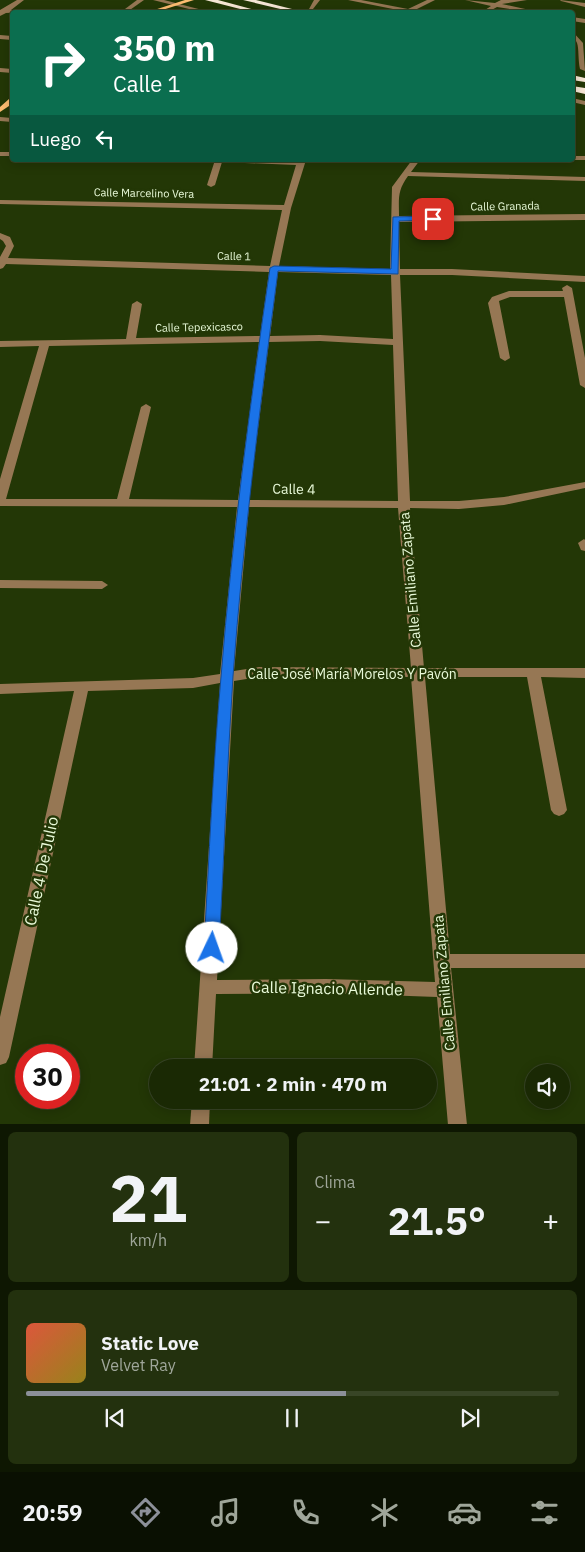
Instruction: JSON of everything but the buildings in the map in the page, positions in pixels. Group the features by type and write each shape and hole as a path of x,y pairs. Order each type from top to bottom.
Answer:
{"highway":[{"path":"209,0 252,10"},
{"path":"247,0 291,10"}],"main road":[{"path":"158,10 191,0"}],"street":[{"path":"2,12 21,0"},
{"path":"127,10 141,0"},
{"path":"156,0 198,10"},
{"path":"311,8 317,0"},
{"path":"351,0 402,10"},
{"path":"415,10 432,0"},
{"path":"468,0 524,10"},
{"path":"488,10 502,2 524,0"},
{"path":"563,0 585,5"},
{"path":"575,37 583,47 580,58 582,69"},
{"path":"211,184 217,162"},
{"path":"204,1059 227,677 243,503 274,268 287,208 302,162"},
{"name":"Calle Emiliano Zapata","path":"414,162 396,186 395,272 404,505 444,990 458,1124"},
{"path":"405,174 585,178"},
{"name":"Calle Marcelino Vera","path":"0,202 287,208"},
{"name":"Calle Granada","path":"396,219 585,217"},
{"path":"1,263 10,246 4,237"},
{"name":"Calle 1","path":"1,263 452,272 585,279"},
{"path":"565,278 585,385"},
{"path":"505,358 494,303 495,299 509,294 568,294"},
{"path":"131,341 137,304"},
{"name":"Calle Tepexicasco","path":"0,344 265,338 320,338 399,342"},
{"path":"0,501 45,343"},
{"path":"122,502 146,407"},
{"name":"Calle 4","path":"0,501 404,505 485,504 585,485"},
{"path":"0,584 102,585"},
{"name":"Calle José María Morelos Y Pavón","path":"0,689 193,683 258,672 585,673"},
{"path":"533,673 559,810"},
{"name":"Calle 4 De Julio","path":"0,1057 82,686"},
{"path":"442,962 585,961"},
{"name":"Calle Ignacio Allende","path":"209,987 326,986 444,990"},
{"path":"199,1124 200,1109"}],"route":[{"path":"212,948 227,677 239,541 255,404 274,268 395,272 396,219 433,219"}]}
